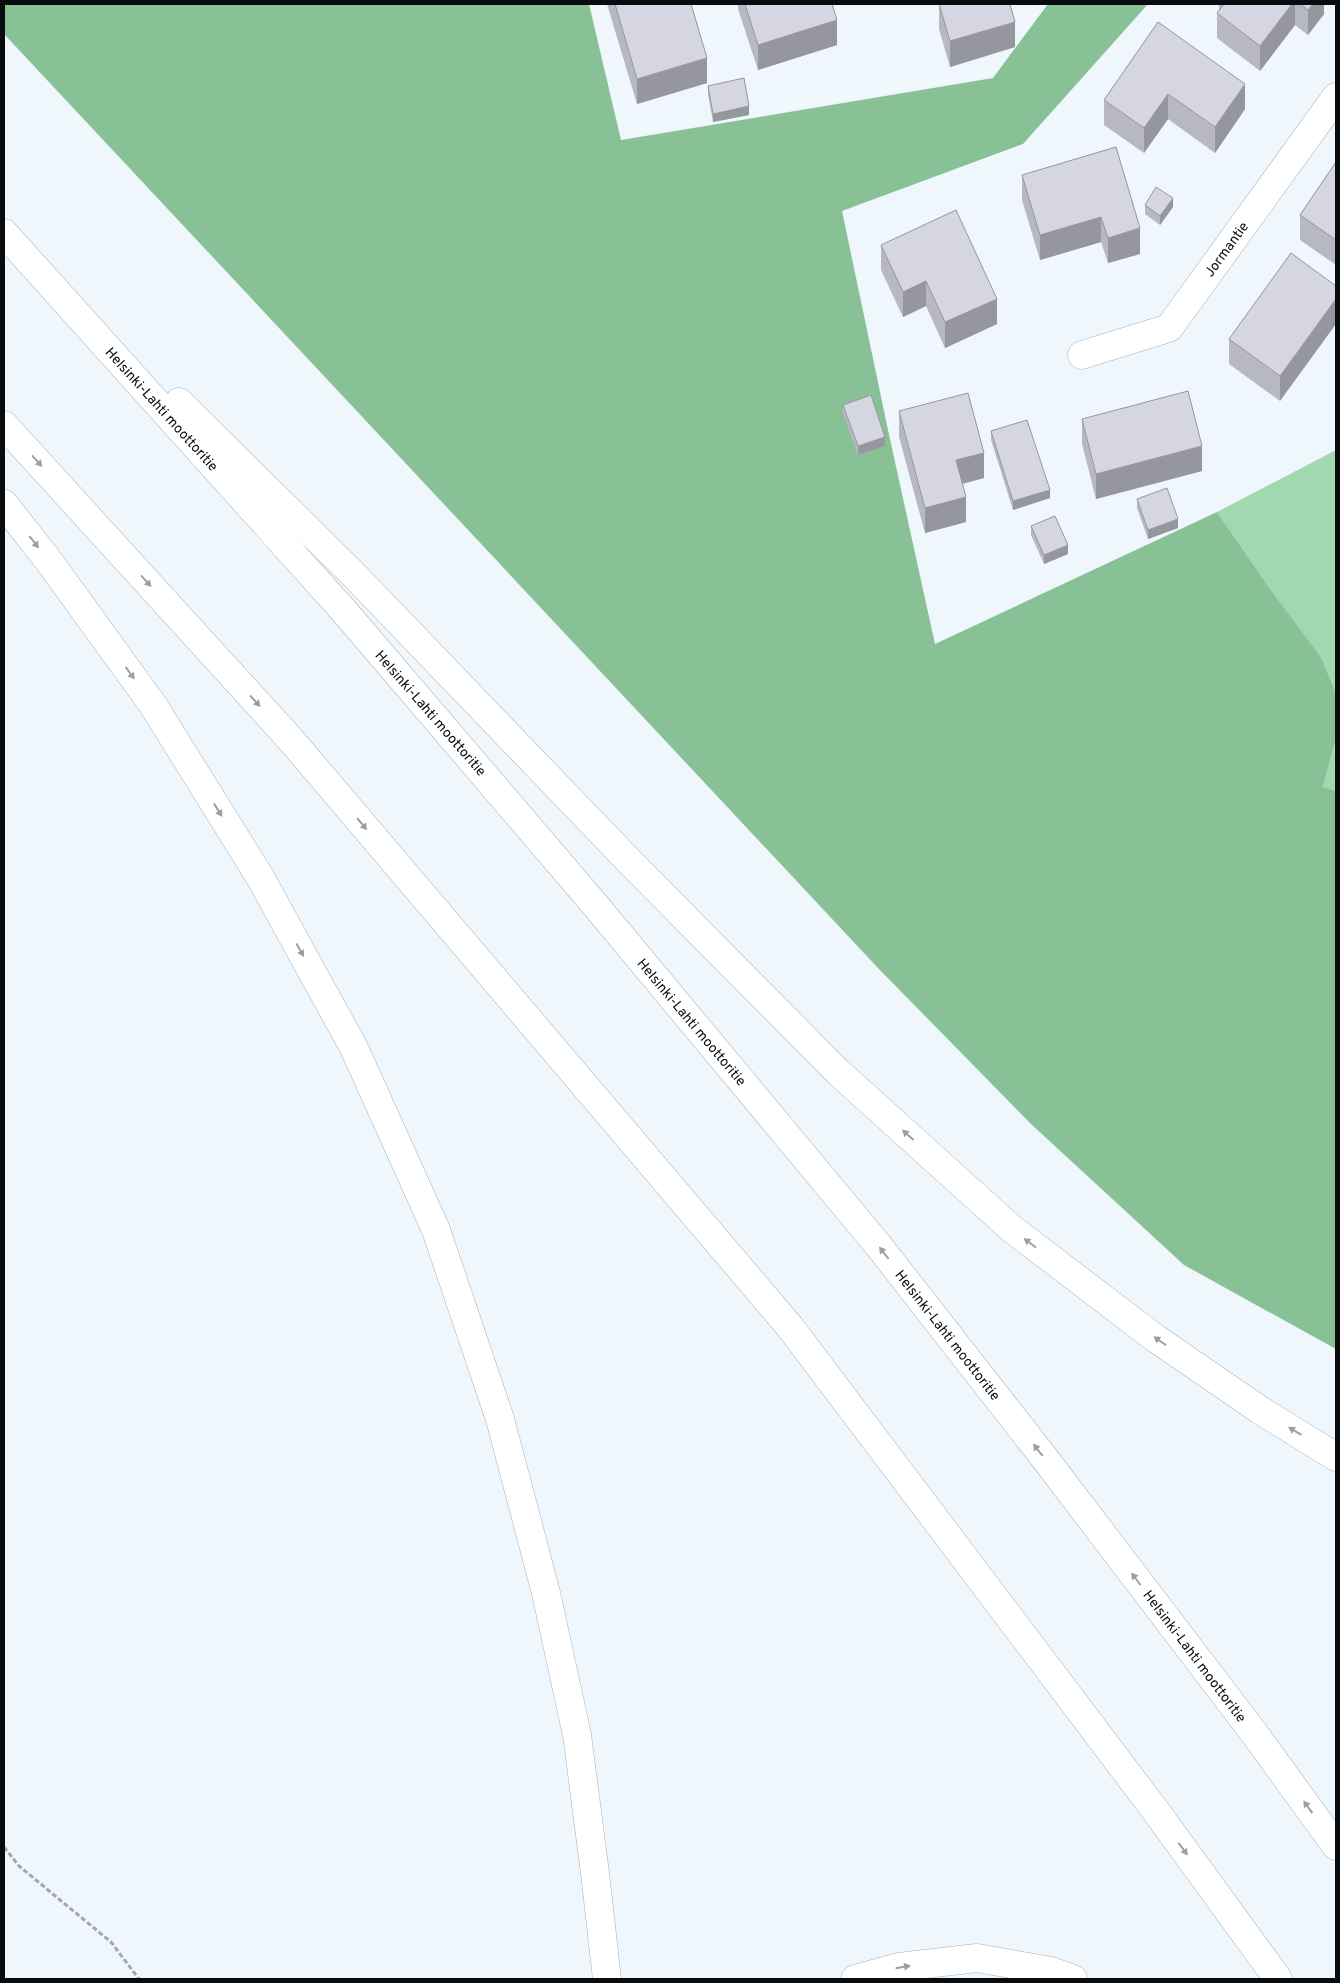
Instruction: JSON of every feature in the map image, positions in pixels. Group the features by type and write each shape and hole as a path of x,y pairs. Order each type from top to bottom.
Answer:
{"main road":[{"name":"Jormantie","path":"1082,355 1168,328 1336,97"},
{"path":"4,229 354,575 629,862 838,1072 1012,1230 1155,1338 1260,1410 1336,1456"},
{"name":"Helsinki-Lahti moottoritie","path":"4,233 344,611 596,906 853,1215 1052,1468 1254,1733 1333,1842"},
{"path":"4,425 291,740 790,1327 1154,1810 1278,1979"},
{"path":"4,504 48,560 153,705 260,877 354,1048 436,1230 500,1419 546,1592 577,1735 607,1979"},
{"path":"855,1979 899,1967 977,1958 1051,1971 1073,1979"}],"path":[{"path":"4,1847 19,1866 111,1942 139,1979"}],"green space":[{"path":"4,4 589,4 621,140 993,78 1048,4 1148,4 1023,144 842,211 935,644 1217,512 1268,586 1321,657 1336,693 1336,738 1323,787 1336,791 1336,1349 1184,1265 1031,1124 877,967 4,34"},
{"path":"1336,450 1336,693 1321,657 1268,586 1217,512"},
{"path":"1336,738 1336,791 1323,787"}],"building":[{"path":"615,4 691,4 707,58 637,79"},
{"path":"745,4 832,4 837,20 758,45"},
{"path":"939,4 1010,4 1015,22 950,41"},
{"path":"1224,4 1292,4 1260,46 1217,13"},
{"path":"1300,4 1313,4 1308,10"},
{"path":"1158,22 1245,84 1215,127 1168,94 1144,128 1104,100"},
{"path":"744,78 749,106 713,114 708,86"},
{"path":"1116,147 1140,228 1108,238 1101,217 1040,235 1022,175"},
{"path":"1336,162 1336,240 1300,215"},
{"path":"1156,187 1173,198 1160,216 1145,205"},
{"path":"956,210 997,299 945,322 926,281 903,292 881,245"},
{"path":"1291,253 1336,286 1336,299 1280,376 1229,339"},
{"path":"1188,391 1202,446 1096,474 1082,419"},
{"path":"968,393 984,453 956,460 966,497 925,508 899,411"},
{"path":"871,395 885,437 858,446 843,405"},
{"path":"1027,420 1050,490 1013,501 991,431"},
{"path":"1167,488 1178,519 1148,530 1137,499"},
{"path":"1055,516 1068,545 1044,555 1031,526"}]}
